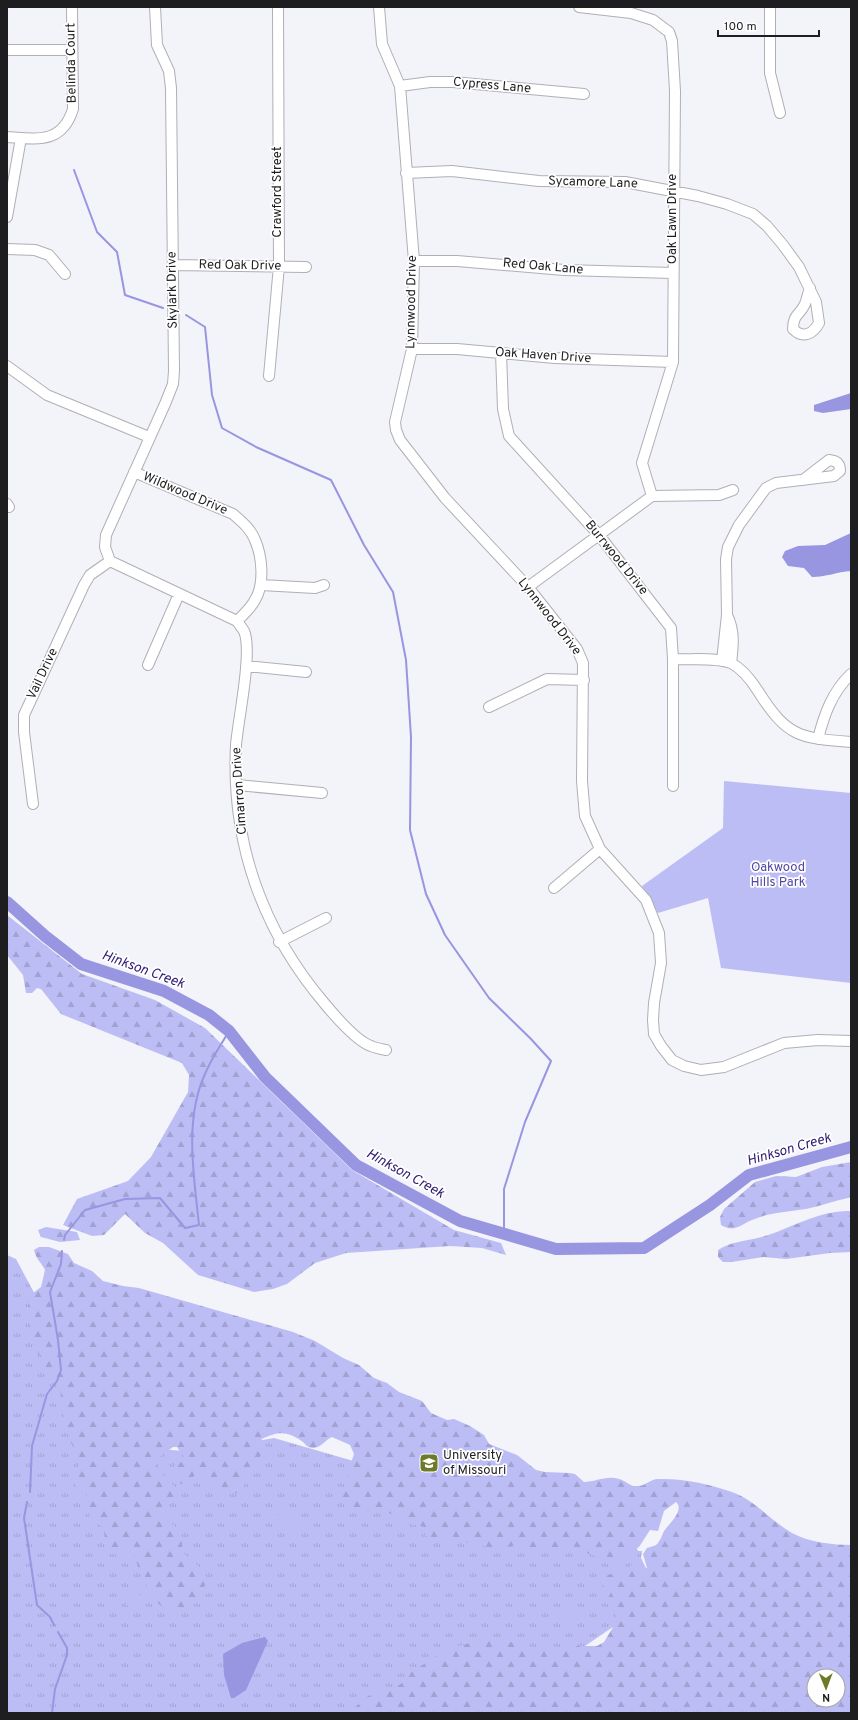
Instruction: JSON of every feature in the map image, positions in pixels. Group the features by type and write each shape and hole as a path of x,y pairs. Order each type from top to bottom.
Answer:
{"street":[{"name":"Belinda Court","path":"7,137 21,138 54,136 64,129 70,120 73,109 72,7"},
{"name":"Skylark Drive","path":"110,561 105,547 106,535 173,384 171,88 169,71 157,45 155,7"},
{"name":"Crawford Street","path":"269,376 279,266 278,7"},
{"name":"Lynnwood Drive","path":"379,7 382,44 400,86 414,261 412,349 395,422 396,430 400,440 445,498 528,587 577,649 584,663 582,781 585,816 600,849 646,900 659,933 661,963 652,1020 654,1034 672,1060 684,1066 701,1070 724,1067 784,1043 806,1041 851,1041"},
{"name":"Oak Lawn Drive","path":"579,7 642,16 654,20 669,32 672,41 674,91 673,362 642,463 652,496"},
{"path":"770,7 770,73 780,114"},
{"path":"7,50 72,50"},
{"name":"Cypress Lane","path":"400,86 430,82 453,82 584,94"},
{"path":"7,218 21,138"},
{"name":"Sycamore Lane","path":"406,174 452,171 539,181 625,182 698,196 753,214 767,226 783,245 799,267 810,288"},
{"path":"7,249 35,250 49,255 65,274"},
{"name":"Red Oak Lane","path":"414,261 457,261 564,270 673,273"},
{"name":"Red Oak Drive","path":"173,265 306,267"},
{"name":"Oak Haven Drive","path":"412,349 457,349 555,358 673,362"},
{"name":"Burrwood Drive","path":"501,353 503,409 509,436 599,535 671,628 673,660 673,786"},
{"path":"7,366 47,395 149,437"},
{"name":"Wildwood Drive","path":"134,472 233,514 245,525 255,539 260,560 261,585 256,600 237,621"},
{"path":"726,662 733,636 731,622 727,615 726,559 728,547 739,525 766,488 776,484 803,480"},
{"path":"528,587 652,496 719,495 733,490"},
{"path":"110,561 237,621"},
{"name":"Vail Drive","path":"33,804 24,732 24,715 84,585 90,575 110,561"},
{"path":"261,585 316,588 324,585"},
{"path":"148,665 179,594"},
{"name":"Cimarron Drive","path":"237,621 244,632 247,649 236,745 237,785 241,829 251,873 265,911 279,942 305,981 340,1022 370,1046 386,1050"},
{"path":"673,660 726,662 748,677 772,714 781,723 796,733 818,739 851,742"},
{"path":"246,666 306,672"},
{"path":"818,739 824,714 835,693 851,674"},
{"path":"489,707 547,679 584,680"},
{"path":"237,785 322,793"},
{"path":"554,888 600,849"},
{"path":"279,942 326,918"}],"green space":[{"name":"Oakwood Hills Park","path":"724,781 851,793 851,983 721,968 708,898 658,913 642,886 723,828"},
{"path":"7,915 82,974 155,1000 205,1028 352,1170 454,1230 501,1243 506,1255 482,1248 450,1246 346,1253 315,1263 287,1284 273,1289 254,1292 198,1275 163,1243 145,1233 125,1214 104,1235 92,1236 63,1225 77,1199 128,1181 151,1157 188,1092 189,1075 182,1063 61,1014 41,989 37,988 32,993 26,993 23,975 7,955"},
{"path":"851,1162 851,1197 806,1209 766,1215 733,1228 721,1225 720,1217 724,1209 755,1182 776,1176 796,1177 822,1167"},
{"path":"839,1211 851,1211 851,1252 830,1253 786,1259 763,1257 732,1262 723,1262 718,1257 718,1250 723,1247 762,1237 817,1216"},
{"path":"46,1227 77,1232 80,1240 60,1242 41,1237 38,1230"},
{"path":"39,1247 49,1247 68,1254 74,1263 92,1271 103,1281 139,1288 293,1332 315,1341 343,1358 359,1365 374,1378 387,1383 399,1392 422,1401 431,1413 447,1420 454,1419 470,1426 484,1435 489,1444 517,1455 536,1470 575,1474 584,1482 615,1478 630,1485 641,1486 658,1479 677,1479 705,1484 732,1492 748,1500 784,1528 805,1539 851,1545 851,1713 348,1713 368,1696 399,1685 406,1680 411,1672 437,1656 444,1649 464,1645 483,1637 495,1638 551,1652 565,1651 577,1646 597,1646 604,1642 612,1629 616,1618 614,1606 608,1598 613,1588 603,1586 600,1583 601,1577 627,1569 633,1564 641,1570 647,1568 643,1554 647,1548 656,1545 659,1542 664,1531 677,1513 679,1509 678,1505 676,1502 664,1511 658,1531 650,1530 639,1547 622,1557 608,1558 595,1556 571,1548 528,1549 516,1546 490,1547 457,1540 425,1536 425,1527 405,1523 394,1515 383,1511 355,1513 347,1510 343,1503 343,1495 348,1488 349,1469 354,1454 350,1445 332,1437 314,1448 309,1447 297,1438 283,1433 262,1439 259,1443 264,1450 239,1493 231,1493 221,1490 209,1479 197,1473 186,1484 181,1484 173,1472 174,1465 186,1460 177,1447 173,1447 157,1459 158,1470 175,1487 176,1495 172,1500 167,1501 164,1512 167,1519 181,1534 183,1553 202,1571 205,1579 205,1585 203,1592 194,1603 182,1610 169,1610 159,1604 151,1594 132,1553 126,1549 117,1555 113,1554 105,1545 104,1528 90,1519 86,1499 87,1490 82,1492 77,1489 73,1479 81,1460 70,1441 63,1415 59,1378 54,1380 46,1372 43,1361 29,1337 28,1297 41,1287 45,1270 34,1250"},
{"path":"7,1255 16,1259 46,1315 123,1446 196,1452 274,1438 634,1542 638,1551 642,1551 641,1558 646,1568 629,1616 585,1646 547,1667 398,1713 7,1713"},
{"path":"287,1509 299,1522 300,1528 296,1532 281,1530 276,1525 277,1517 281,1510"},
{"path":"128,1589 136,1590 143,1600 146,1608 143,1613 134,1612 128,1606 125,1597"},
{"path":"568,1603 576,1606 579,1614 576,1622 568,1625 560,1622 557,1614 560,1606"}],"shaded area":[{"path":"851,393 851,409 823,413 814,411 814,405"},
{"path":"851,533 851,571 812,577 804,568 788,566 782,557 785,551 798,546 825,545"},
{"path":"265,1637 268,1641 246,1690 234,1698 231,1698 224,1675 223,1654 242,1643"}],"waterway":[{"path":"74,170 97,232 117,252 125,295 163,308"},
{"path":"186,315 205,327 212,395 222,428 256,447 331,480 364,545 393,592 406,660 411,737 410,830 426,894 445,935 489,998 551,1061 525,1122 504,1189 504,1234"},
{"name":"Hinkson Creek","path":"7,902 45,936 81,964 164,991 209,1015 229,1031 265,1077 356,1165 460,1221 556,1249 644,1248 710,1205 749,1175 851,1147"},
{"path":"64,1240 65,1235 85,1210 125,1199 160,1198 185,1228 199,1225 192,1148 194,1110 207,1068 229,1031"},
{"path":"30,1492 32,1446 47,1394 57,1381 61,1370 58,1340 50,1292 61,1264 62,1251"},
{"path":"27,1502 24,1518 37,1605 50,1617 54,1625"},
{"path":"52,1713 55,1689 67,1655 67,1648 58,1632"}],"place":[{"name":"University of Missouri","path":"429,1463"}]}
